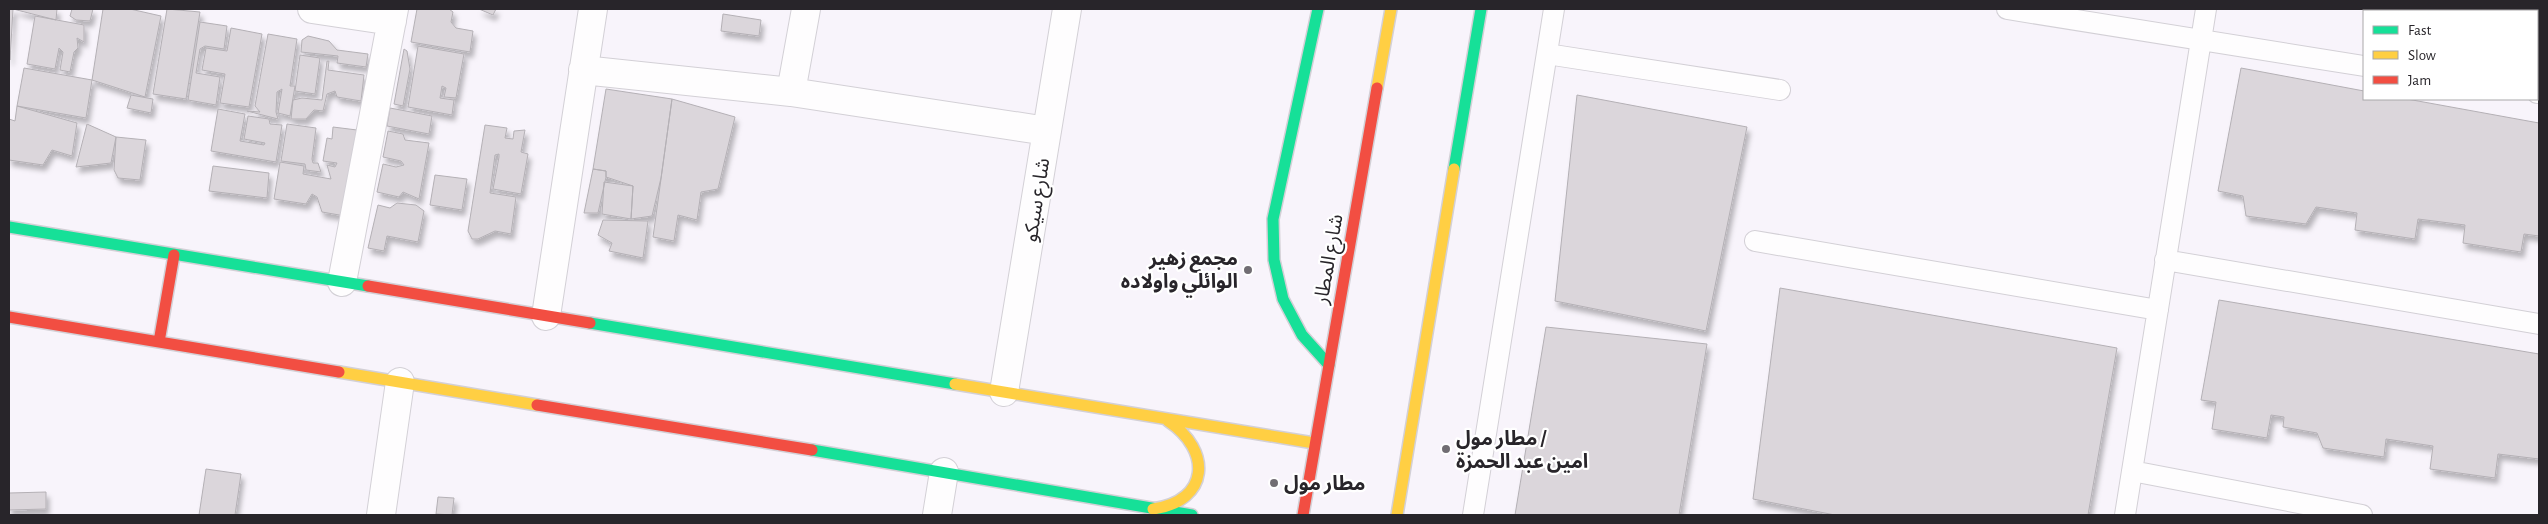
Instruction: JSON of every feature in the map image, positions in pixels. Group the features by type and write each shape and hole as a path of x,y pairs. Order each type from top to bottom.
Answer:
{"street":[{"path":"312,9 393,15 342,282"},
{"path":"546,316 593,9"},
{"path":"791,92 806,9"},
{"name":"شارع سيكو","path":"1004,392 1067,9"},
{"path":"1318,9 1273,219 1274,260 1284,299 1302,335 1329,365"},
{"name":"شارع المطار","path":"1303,515 1391,9"},
{"path":"1397,515 1481,9"},
{"path":"583,70 791,92 1047,131"},
{"path":"9,227 1314,443"},
{"path":"159,342 174,255"},
{"path":"9,317 1192,515"},
{"path":"381,515 400,382"},
{"path":"1149,509 1161,510 1175,504 1188,495 1196,482 1200,466 1198,451 1191,438 1180,426 1166,420"},
{"path":"937,515 944,472"}],"lane":[{"path":"1473,515 1554,9"},
{"path":"2006,9 2363,66"},
{"path":"2125,515 2206,9"},
{"path":"1546,54 1780,90"},
{"path":"1756,241 2158,310"},
{"path":"2165,260 2539,324"},
{"path":"2132,471 2362,515"}],"building":[{"path":"9,9 13,9 10,60"},
{"path":"13,9 57,9 56,20"},
{"path":"72,9 93,9 90,21 76,20 70,16"},
{"path":"103,9 130,9 161,16 145,97 92,80"},
{"path":"167,9 200,12 186,99 153,94"},
{"path":"417,9 449,9 453,12 451,22 456,28 473,31 470,52 411,42"},
{"path":"479,9 496,9 493,15"},
{"path":"723,14 761,20 759,36 721,31"},
{"path":"35,16 84,25 84,42 77,38 78,48 74,52 70,72 60,70 63,52 59,48 55,69 27,64"},
{"path":"200,22 227,26 224,49 205,46 200,49 196,73 220,77 216,105 188,100"},
{"path":"231,28 262,34 249,107 220,103 225,74 202,70 206,48 227,51"},
{"path":"268,34 297,39 290,86 295,86 290,116 278,113 282,89 277,92 276,112 278,119 247,111 260,112 255,106"},
{"path":"308,36 329,41 337,50 368,54 366,67 337,63 338,56 301,52 302,40"},
{"path":"418,46 464,54 456,98 444,97 446,88 442,86 440,98 454,100 452,115 408,107"},
{"path":"404,49 407,51 410,69 403,106 394,104"},
{"path":"300,55 320,58 315,94 295,91"},
{"path":"327,61 329,61 328,70 364,75 361,101 337,97 335,91 327,94 323,111 314,110 306,119 291,119 293,100 302,98 322,100"},
{"path":"24,68 92,80 86,118 17,106"},
{"path":"2241,68 2363,91 2363,100 2412,100 2539,123 2539,236 2524,234 2521,252 2463,243 2465,225 2418,219 2415,239 2355,230 2357,213 2316,207 2306,224 2246,216 2243,196 2218,191"},
{"path":"606,89 672,99 661,178 652,216 631,219 633,186 606,177 606,171 593,169"},
{"path":"131,95 153,99 151,113 127,108"},
{"path":"1577,95 1747,127 1706,331 1555,301"},
{"path":"672,99 735,117 718,189 701,192 697,220 678,215 674,241 653,237"},
{"path":"17,106 77,123 72,156 52,150 43,165 9,160 9,119 15,121"},
{"path":"390,108 432,116 429,134 387,126"},
{"path":"218,109 245,114 240,141 264,145 265,143 244,139 248,116 269,119 270,124 282,125 276,162 211,151"},
{"path":"87,124 116,137 111,163 76,167"},
{"path":"287,124 316,128 312,159 313,163 318,163 321,172 306,170 305,164 281,161"},
{"path":"485,125 507,128 505,138 513,139 514,131 525,130 521,152 528,154 521,194 493,189 499,154 495,155 490,193 516,197 511,234 495,231 478,239 472,239 468,231"},
{"path":"333,127 357,130 345,216 322,212 317,197 312,194 306,204 274,199 280,162 304,166 303,174 331,179 327,165 335,167 337,163 323,161 327,138 332,139"},
{"path":"388,131 403,134 405,140 429,143 419,199 403,192 399,197 377,192 383,164 396,167 404,165 401,161 383,157"},
{"path":"116,137 146,140 140,180 118,178 114,170"},
{"path":"213,166 269,173 267,198 209,191"},
{"path":"593,169 606,171 606,177 598,213 584,213"},
{"path":"435,175 467,179 462,210 430,205"},
{"path":"604,182 633,186 631,219 602,214"},
{"path":"397,203 416,205 424,211 418,242 387,236 384,251 368,248 378,205 390,208"},
{"path":"603,220 648,221 643,258 609,251 612,243 598,235"},
{"path":"1780,288 2117,348 2088,515 1835,515 1753,499"},
{"path":"2219,300 2539,354 2539,459 2498,454 2495,478 2430,469 2433,446 2386,439 2384,457 2323,448 2317,433 2283,427 2284,417 2271,415 2267,438 2212,429 2216,402 2201,400"},
{"path":"1546,327 1707,344 1679,515 1515,515"},
{"path":"206,469 241,474 235,515 199,515"},
{"path":"46,492 46,509 9,510 9,493"},
{"path":"438,497 454,498 452,515 436,514"}],"traffic: fast":[{"path":"1318,9 1273,219 1274,260 1283,299 1302,335 1329,365"},
{"path":"1454,169 1481,9"},
{"path":"9,227 368,286"},
{"path":"590,323 955,384"},
{"path":"812,450 1192,515"}],"traffic: slow":[{"path":"1377,88 1391,9"},
{"path":"1397,515 1454,169"},
{"path":"339,372 537,405"},
{"path":"955,384 1314,443"},
{"path":"1153,509 1172,504 1186,496 1194,485 1198,473 1198,459 1192,446 1182,433 1168,421"}],"traffic: jam":[{"path":"1303,515 1377,88"},
{"path":"159,342 174,255"},
{"path":"368,286 590,323"},
{"path":"9,317 339,372"},
{"path":"537,405 812,450"}],"place":[{"name":"مجمع زهير الوائلي واولاده","path":"1248,270"},
{"name":"مطار مول / امين عبد الحمزة","path":"1446,449"},
{"name":"مطار مول","path":"1274,483"}]}
